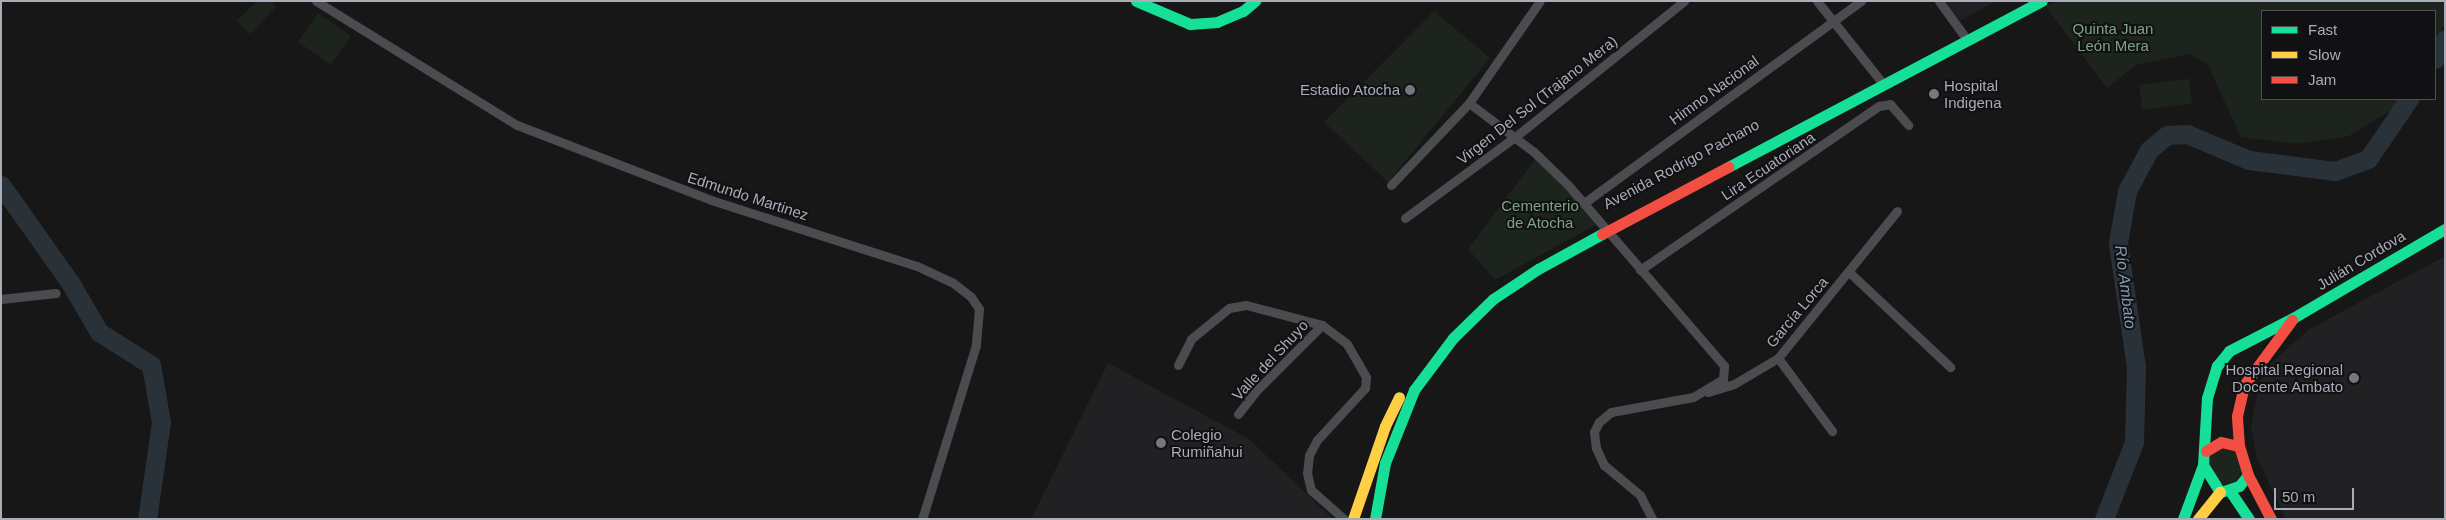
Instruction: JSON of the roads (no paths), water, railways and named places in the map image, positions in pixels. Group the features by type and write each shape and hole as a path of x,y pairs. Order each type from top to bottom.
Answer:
{"main road":[{"path":"1136,1 1190,24 1217,22 1242,11 1255,1"},
{"name":"Avenida Rodrigo Pachano","path":"1966,37 2024,1"},
{"name":"Avenida Rodrigo Pachano","path":"1353,519 1393,409 1422,360 1442,335 1491,291 1603,228 1881,81 1966,37 2042,1"},
{"name":"Avenida Rodrigo Pachano","path":"1380,486 1400,417 1414,390 1453,338 1513,285 1603,228"},
{"name":"Julián Cordova","path":"2206,451 2207,398 2217,366 2229,351 2246,340 2293,318 2445,229"},
{"name":"Julián Cordova","path":"2239,446 2236,416 2244,384 2293,318"},
{"path":"2183,519 2203,465 2206,451 2221,442 2239,446 2248,475 2271,519"},
{"path":"2203,465 2207,476 2225,491 2249,519"},
{"path":"2198,519 2225,491 2248,475"},
{"path":"1366,519 1380,486"},
{"path":"1375,519 1380,486"}],"street":[{"name":"Edmundo Martinez","path":"316,1 516,125 711,200 917,266 952,282 971,297 979,309 976,345 922,519"},
{"path":"1391,185 1468,103 1540,1"},
{"name":"Virgen Del Sol (Trajano Mera)","path":"1405,218 1515,137 1684,1"},
{"path":"1817,1 1881,81"},
{"name":"Himno Nacional","path":"1584,203 1832,20 1861,1"},
{"path":"1939,1 1966,37"},
{"path":"1468,103 1515,137 1551,168 1584,203 1603,228 1724,366 1723,379 1693,397 1611,412 1599,422 1594,432 1596,448 1604,465 1629,483 1648,509 1652,519"},
{"name":"Lira Ecuatoriana","path":"1640,270 1879,106 1890,104 1908,125"},
{"name":"García Lorca","path":"1693,397 1734,384 1778,358 1897,211"},
{"path":"1849,272 1950,367"},
{"path":"1,299 56,293"},
{"path":"1178,366 1191,339 1228,308 1246,305 1322,325 1347,344 1366,377 1360,396 1317,440 1309,455 1307,473 1311,490 1344,519"},
{"name":"Valle del Shuyo","path":"1238,414 1256,391 1322,325"},
{"path":"1778,358 1832,431"}],"waterway":[{"name":"Río Ambato","path":"2436,57 2445,39"},
{"name":"Río Ambato","path":"2104,519 2134,442 2136,367 2118,243 2127,191 2149,150 2167,135 2187,134 2249,160 2335,171 2368,159 2408,100"},
{"path":"1,185 71,284 99,332 151,365 161,422 147,519"}],"place":[{"name":"Estadio Atocha","path":"1410,90"},
{"name":"Hospital Indigena","path":"1934,94"},
{"name":"Hospital Regional Docente Ambato","path":"2354,378"},
{"name":"Colegio Rumiñahui","path":"1161,443"}],"park label":[{"name":"Quinta Juan León Mera","path":"2113,36"},
{"name":"Cementerio de Atocha","path":"1540,214"}]}
